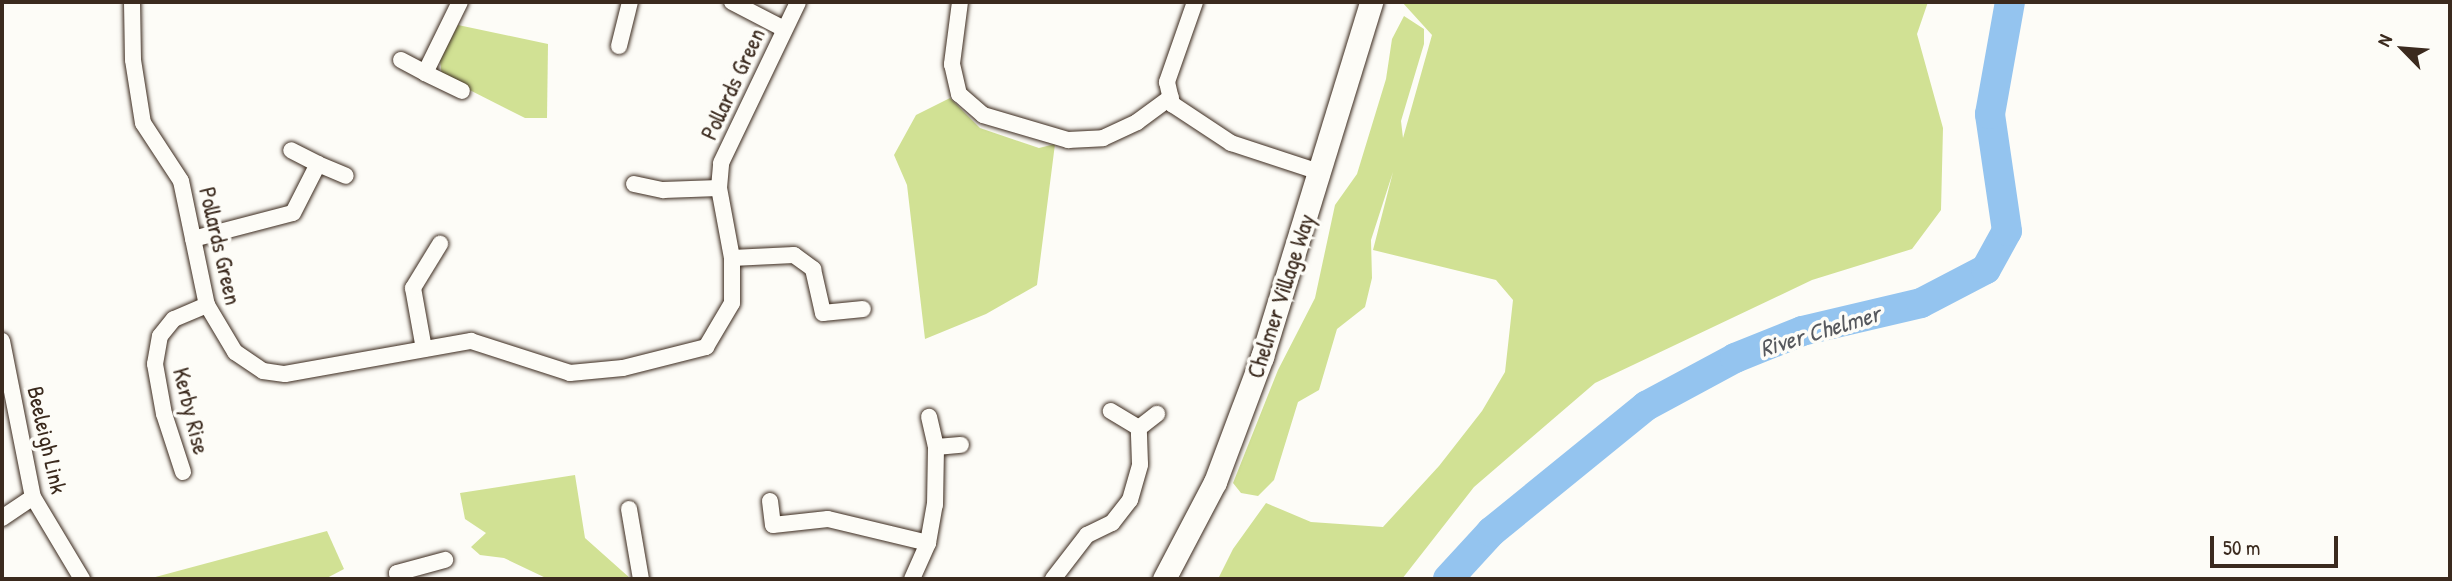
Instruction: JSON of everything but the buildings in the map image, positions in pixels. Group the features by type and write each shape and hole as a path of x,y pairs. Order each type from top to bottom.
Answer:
{"street":[{"name":"Pollards Green","path":"131,2 133,60 142,123 181,181 207,305 234,352 263,371 285,374 471,341 570,373 673,357 706,347 724,323 732,303 732,258 719,188 728,144 798,2"},
{"path":"425,73 460,2"},
{"path":"619,46 630,2"},
{"path":"732,2 784,29"},
{"path":"960,2 952,64 959,94 983,115 1068,140 1103,138 1137,122 1171,97"},
{"path":"1195,2 1167,82 1172,104 1199,125 1231,144 1322,173"},
{"name":"Chelmer Village Way","path":"1164,579 1215,482 1262,357 1322,173 1371,2"},
{"path":"401,60 462,91"},
{"path":"290,150 345,176"},
{"path":"192,239 293,213 318,164"},
{"path":"634,184 663,190 719,188"},
{"path":"424,349 413,288 440,243"},
{"path":"732,258 794,255 814,269 823,313 863,309"},
{"name":"Kerby Rise","path":"183,472 164,414 155,364 160,336 174,319 207,305"},
{"name":"Beeleigh Link","path":"2,341 33,497 82,579"},
{"path":"1111,411 1139,428"},
{"path":"1139,428 1157,414"},
{"path":"912,579 928,543 935,505 936,447 929,417"},
{"path":"1053,579 1087,535 1112,523 1130,500 1140,464 1139,428"},
{"path":"936,447 961,445"},
{"path":"2,518 33,497"},
{"path":"770,501 773,525 828,519 928,543"},
{"path":"629,509 641,579"},
{"path":"398,579 397,573 445,560"}],"green space":[{"path":"1402,2 1928,2 1917,34 1943,128 1941,210 1912,249 1812,280 1595,383 1474,487 1402,579 1218,579 1233,549 1266,503 1311,522 1383,527 1439,466 1482,411 1505,372 1513,300 1496,280 1373,250 1393,172 1371,240 1372,278 1365,307 1337,329 1319,390 1298,402 1274,480 1258,496 1241,493 1233,483 1278,370 1315,298 1335,205 1357,174 1386,79 1392,39 1404,16 1424,29 1424,44 1401,121 1403,138 1432,35"},
{"path":"458,25 548,44 547,118 525,118 442,76 440,61"},
{"path":"950,98 980,128 1039,148 1055,144 1037,285 986,314 925,339 907,185 894,155 916,115"},
{"path":"575,475 585,538 631,579 548,579 504,558 480,555 471,547 486,533 465,519 460,493"},
{"path":"327,531 344,569 325,579 148,579"}],"waterway":[{"name":"River Chelmer","path":"1448,579 1491,532 1646,406 1735,358 1802,331 1921,303 1986,269 2007,231 1990,114 2010,2"}]}
